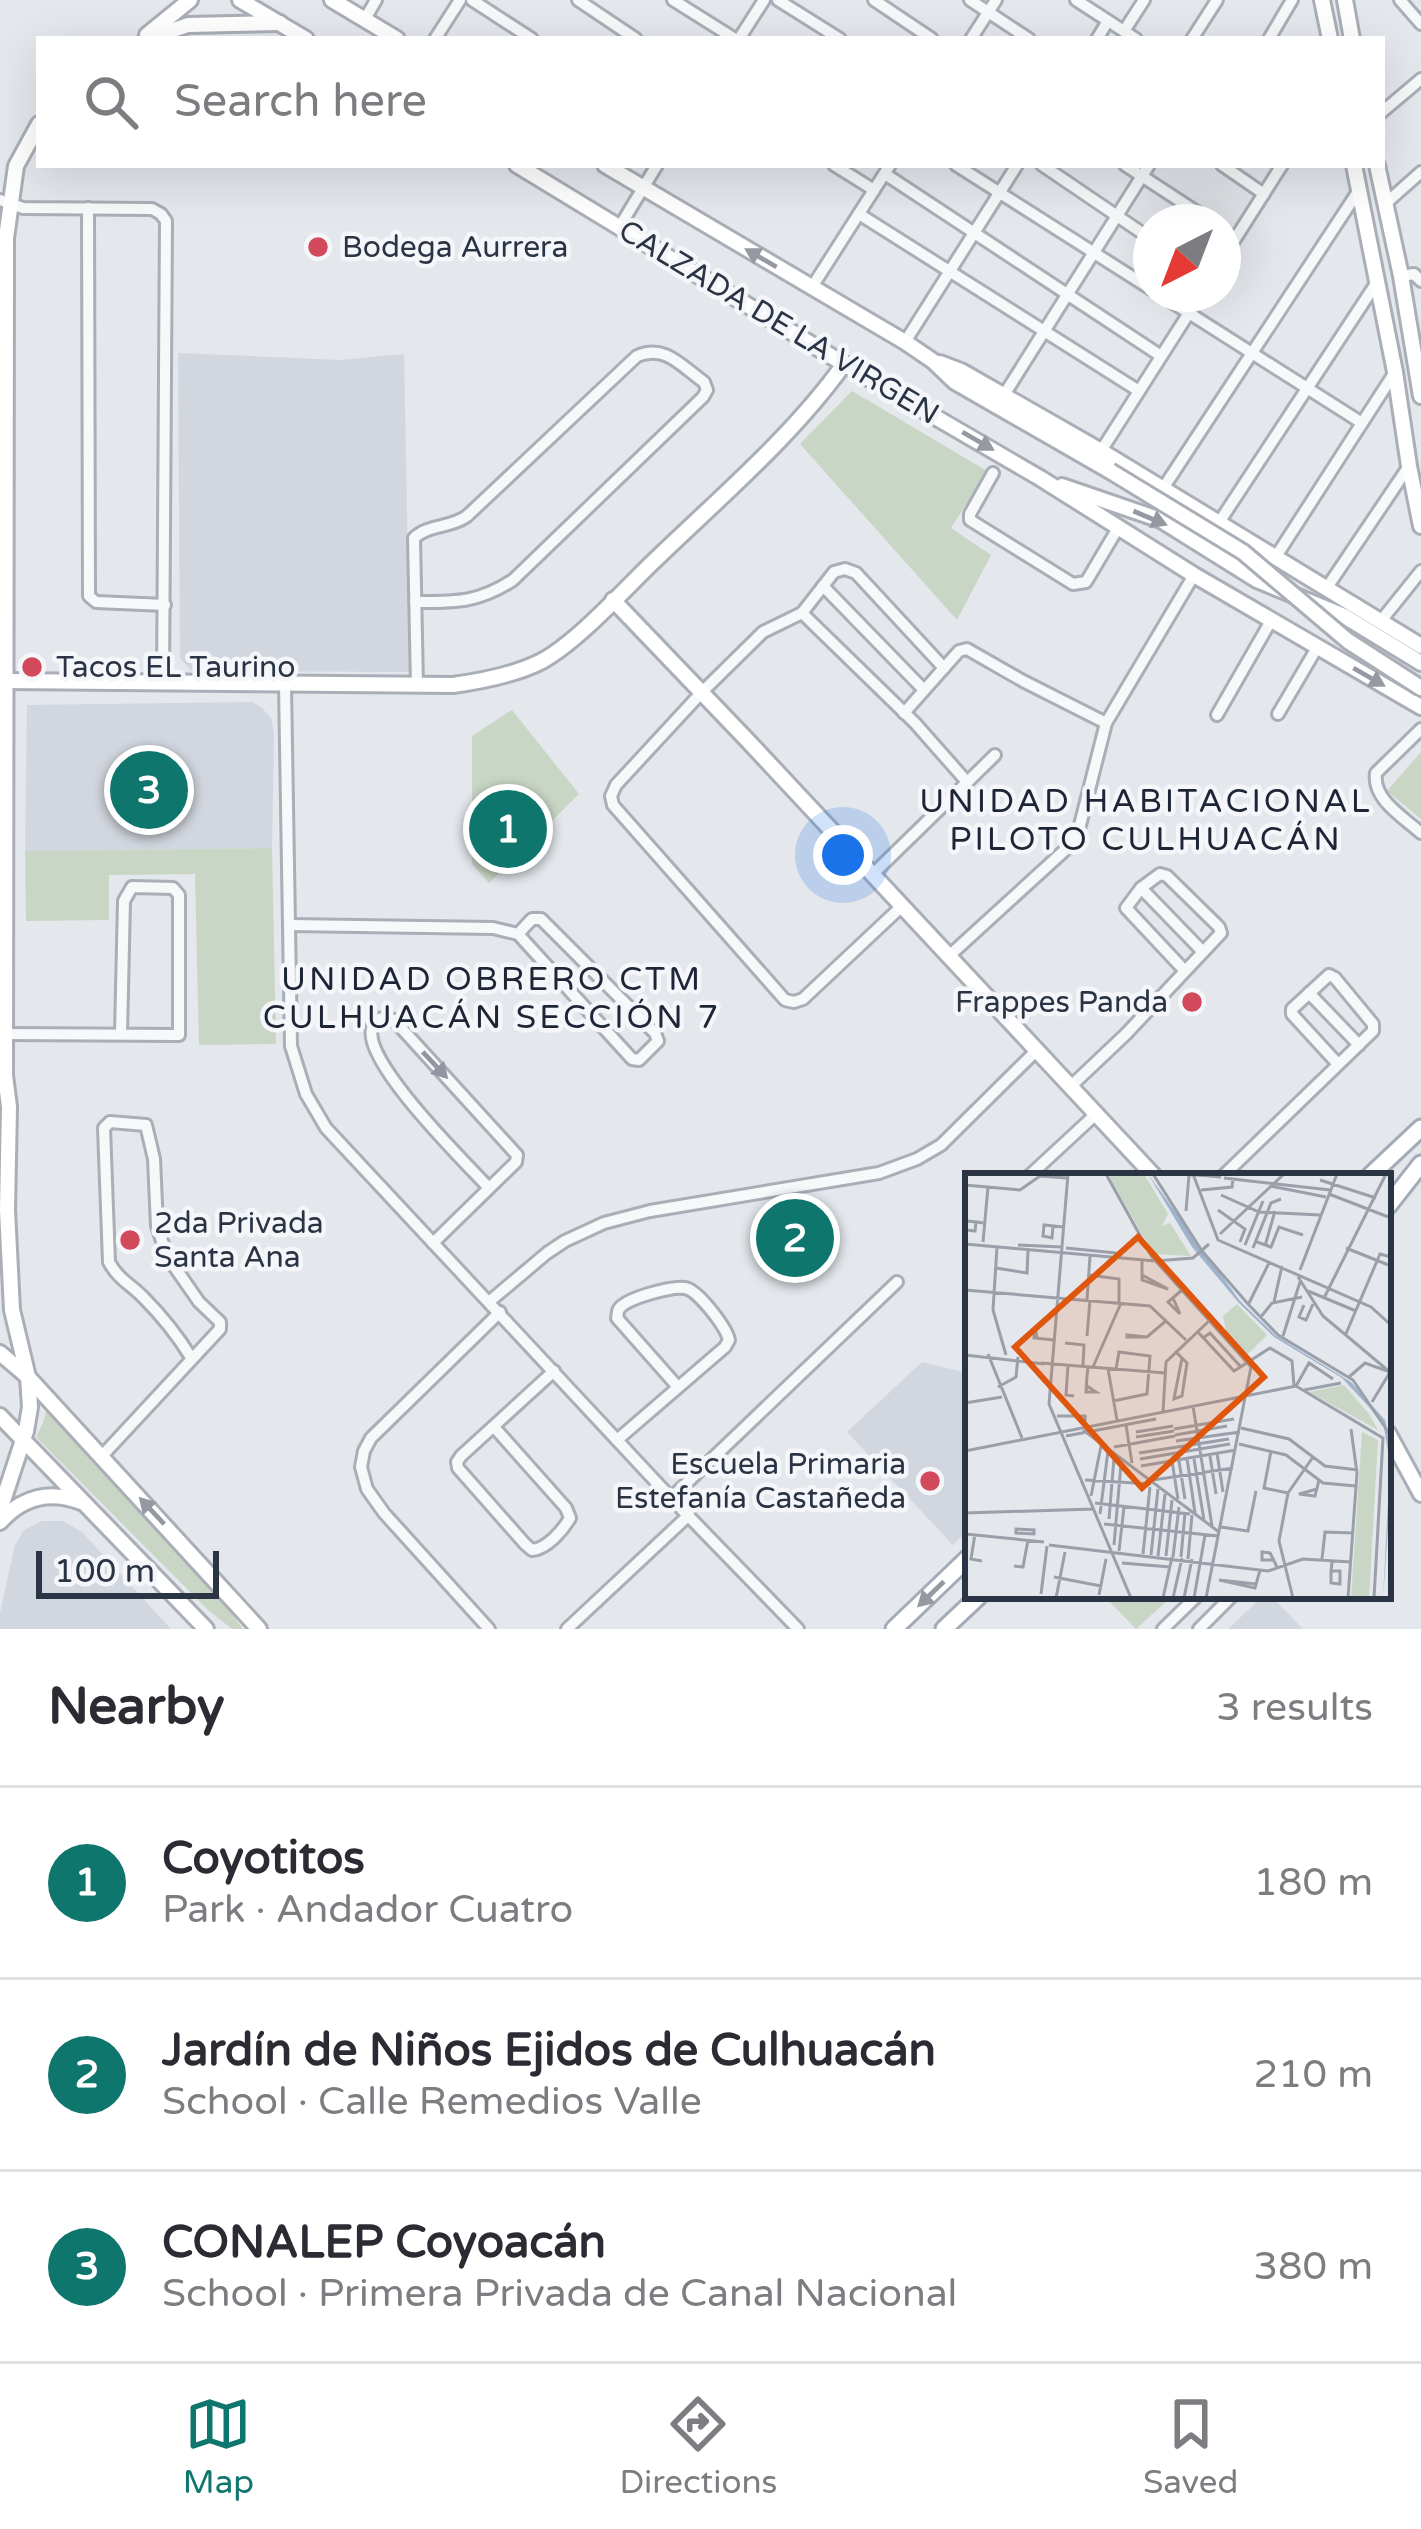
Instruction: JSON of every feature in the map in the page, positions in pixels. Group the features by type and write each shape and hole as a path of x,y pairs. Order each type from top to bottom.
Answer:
{"main road":[{"path":"1373,1173 1421,1128"},
{"path":"1391,1206 1421,1164"},
{"path":"1391,1207 1421,1182"},
{"path":"894,1629 965,1561"},
{"path":"944,1629 976,1599"}],"street":[{"path":"148,36 190,0"},
{"path":"240,0 301,36"},
{"path":"332,0 392,36"},
{"path":"364,19 376,0"},
{"path":"437,36 460,0"},
{"path":"472,0 527,36"},
{"path":"578,0 632,36"},
{"path":"673,0 732,36"},
{"path":"739,36 764,0"},
{"path":"778,0 835,36"},
{"path":"874,0 928,36"},
{"path":"970,0 1024,36"},
{"path":"973,36 996,0"},
{"path":"1076,0 1132,36"},
{"path":"1124,31 1144,0"},
{"path":"1194,36 1217,0"},
{"path":"1272,36 1292,0"},
{"path":"1322,0 1329,36"},
{"path":"1345,0 1351,36"},
{"path":"1402,1 1421,24"},
{"path":"1099,36 1108,21"},
{"path":"153,36 188,25 280,23"},
{"path":"1385,110 1421,80"},
{"path":"0,1117 5,1034 5,202 24,146 36,128"},
{"name":"CALZADA DE LA VIRGEN","path":"522,168 1421,706"},
{"name":"CALZADA DE LA VIRGEN","path":"610,168 905,342 955,382 1243,552 1348,641 1421,688"},
{"path":"620,226 655,168"},
{"path":"840,168 874,190"},
{"path":"961,168 1133,278"},
{"path":"905,342 1015,168"},
{"path":"1046,168 1133,227"},
{"path":"1226,168 1264,194"},
{"path":"1241,230 1280,168"},
{"path":"1355,168 1421,526"},
{"path":"1378,168 1385,204 1414,275 1421,396"},
{"path":"812,287 888,170 974,233 1161,356"},
{"path":"1004,395 1145,170 1189,204"},
{"path":"1385,204 1421,172"},
{"path":"1162,490 1359,190"},
{"path":"5,202 23,208 152,209 166,221 164,683"},
{"path":"88,208 89,596 96,602 165,605"},
{"path":"859,214 1139,391"},
{"path":"1218,524 1377,282"},
{"path":"1101,452 1189,313 1362,423"},
{"path":"415,602 464,602 513,580 703,397 704,382 660,351 638,356 467,516 414,538 415,660 417,686"},
{"name":"CALZADA DE LA VIRGEN","path":"933,361 961,370 1004,395 1421,646"},
{"path":"6,681 453,685 537,664 613,600 795,424 844,364"},
{"path":"1275,558 1395,372"},
{"path":"1326,589 1408,466"},
{"path":"993,473 970,520 1073,584 1086,582 1118,528"},
{"name":"CALZADA DE LA VIRGEN","path":"1040,478 1161,520 1257,580 1344,616 1421,662"},
{"path":"1380,622 1421,571"},
{"path":"902,906 803,999 785,1000 613,805 611,796 702,692 764,632 802,613 835,572 856,573 944,668"},
{"path":"949,956 1078,833 1106,723 1194,574"},
{"path":"823,586 924,690"},
{"path":"613,600 1151,1173"},
{"path":"802,613 967,782"},
{"path":"1217,715 1272,619"},
{"path":"1278,714 1318,646"},
{"path":"904,713 959,651 967,649 1106,723"},
{"path":"284,685 291,1046 306,1094 326,1127 798,1629"},
{"path":"1421,729 1376,773 1373,783 1379,795 1421,833"},
{"path":"872,875 995,755"},
{"path":"1070,1087 1126,1034 1221,933 1220,927 1160,874 1126,908 1185,971"},
{"path":"5,1034 179,1035 179,895 172,888 133,887 124,902 122,1034"},
{"path":"1142,888 1203,952"},
{"path":"289,925 493,928 518,934 632,1059 639,1060 650,1051 658,1041 655,1034 541,919 532,920 518,934"},
{"path":"1226,1173 1373,1030 1373,1024 1329,975 1292,1014 1337,1064"},
{"path":"1310,993 1359,1045"},
{"path":"433,1243 515,1162 517,1155 394,1020 377,1020 371,1037 394,1083 488,1187"},
{"path":"490,1301 547,1253 604,1223 650,1210 879,1173 917,1159 941,1144 1036,1051"},
{"path":"0,1510 29,1418 28,1377 12,1310 9,1107 4,1077"},
{"path":"1032,1173 1096,1114"},
{"path":"101,1457 220,1329 220,1322 199,1303 166,1256 157,1226 154,1160 146,1125 110,1123 104,1128 103,1156 109,1262 117,1277 139,1292 174,1331 192,1359"},
{"path":"671,1498 897,1282"},
{"path":"617,1440 729,1340 727,1331 692,1289 638,1297 623,1304 617,1318 677,1386"},
{"path":"0,1324 12,1310"},
{"path":"489,1629 383,1513 362,1468 371,1438 500,1312"},
{"path":"0,1353 28,1377 259,1629"},
{"path":"494,1426 570,1518 540,1549 525,1544 457,1462 461,1456 554,1371"},
{"path":"0,1416 206,1629"},
{"path":"1391,1439 1421,1495"},
{"path":"0,1522 17,1506 46,1496 75,1499 93,1509"},
{"path":"567,1629 689,1515"},
{"path":"1163,1629 1193,1599"},
{"path":"1198,1629 1229,1599"}],"shaded area":[{"path":"178,353 340,360 404,354 410,672 191,671 180,658"},
{"path":"252,702 271,718 274,732 272,848 25,851 27,705"},
{"name":"Escuela Primaria Estefanía Castañeda","path":"922,1362 965,1372 965,1533 953,1545 847,1432"},
{"path":"42,1521 63,1521 82,1532 171,1629 0,1629 15,1545 24,1530"},
{"path":"1260,1599 1274,1599 1303,1629 1228,1629"}],"green space":[{"path":"852,391 987,471 951,528 991,555 957,620 800,444"},
{"path":"512,710 579,794 489,883 472,864 472,736"},
{"path":"1421,752 1421,819 1387,791"},
{"path":"272,848 276,1044 199,1045 195,874 109,875 109,920 26,921 25,851"},
{"path":"48,1405 203,1576 243,1629 232,1629 207,1609 36,1437"},
{"path":"1107,1599 1169,1599 1136,1629"}],"place":[{"name":"Bodega Aurrera","path":"318,247"},
{"name":"Tacos EL Taurino","path":"32,667"},
{"name":"CONALEP Coyoacán","path":"149,790"},
{"name":"Coyotitos","path":"508,829"},
{"name":"Frappes Panda","path":"1192,1002"},
{"name":"Jardín de Niños Ejidos de Culhuacán","path":"795,1238"},
{"name":"2da Privada Santa Ana","path":"130,1240"},
{"name":"Escuela Primaria Estefanía Castañeda","path":"930,1481"}],"district":[{"name":"UNIDAD HABITACIONAL PILOTO CULHUACÁN","path":"1146,819"},
{"name":"UNIDAD OBRERO CTM CULHUACÁN SECCIÓN 7","path":"492,997"}]}
